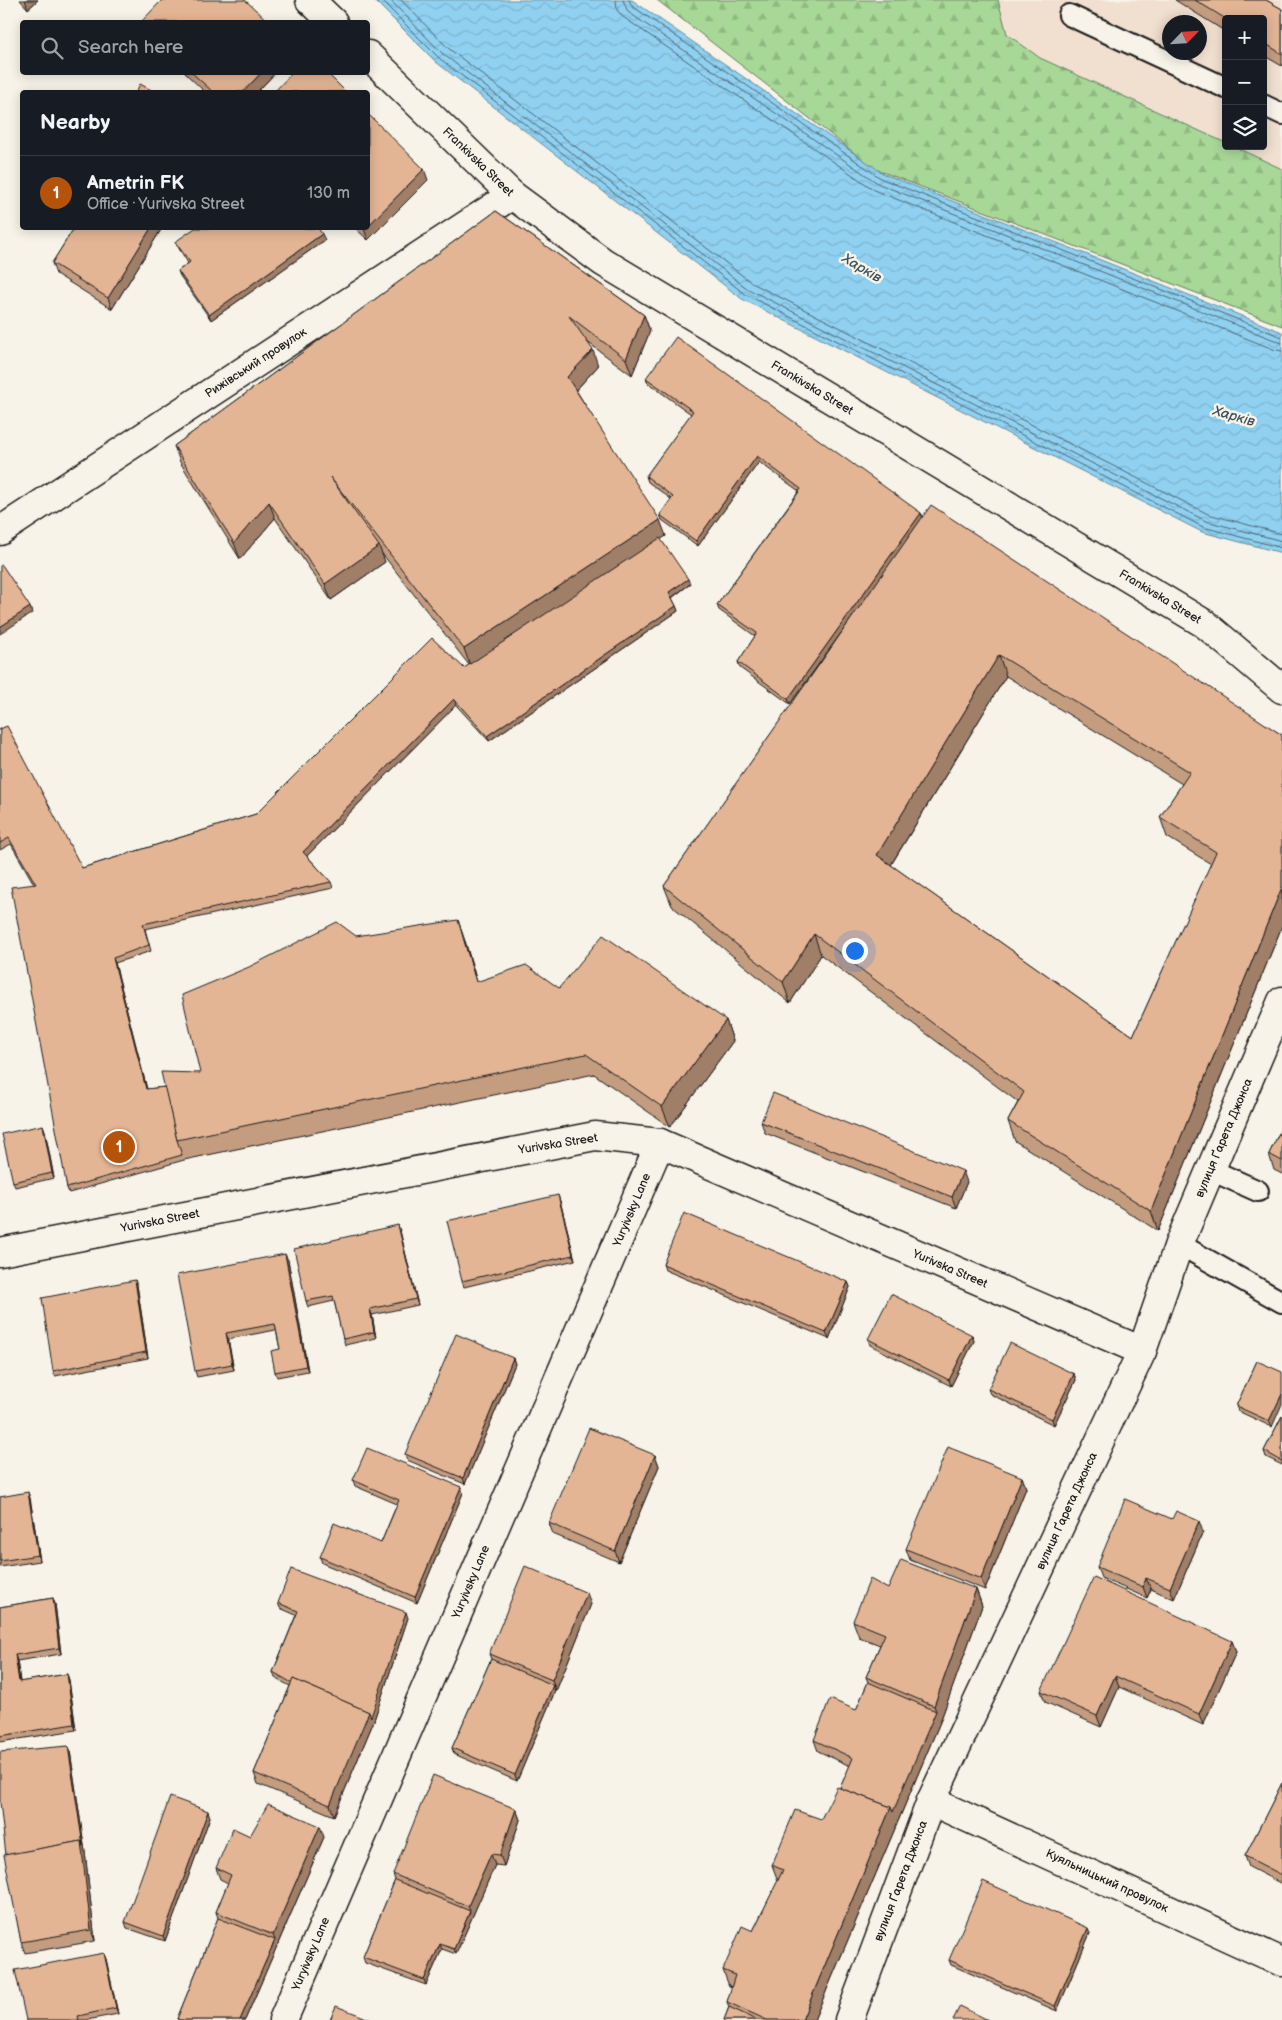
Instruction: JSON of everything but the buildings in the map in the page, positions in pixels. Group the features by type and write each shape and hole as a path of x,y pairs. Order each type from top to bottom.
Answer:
{"street":[{"path":"310,0 331,20"},
{"name":"Frankivska Street","path":"370,57 512,195 603,262 1205,624 1282,689"},
{"name":"Рижівський провулок","path":"0,531 512,195"},
{"name":"вулиця Ґарета Джонса","path":"849,2020 931,1801 1142,1352 1179,1244 1282,1002"},
{"name":"Yurivska Street","path":"0,1252 594,1136 660,1143 1142,1352"},
{"name":"Yuryivsky Lane","path":"283,2020 660,1143"},
{"name":"Куяльницький провулок","path":"931,1801 1282,1962"}],"lane":[{"path":"1070,15 1222,86"},
{"path":"1267,108 1282,114"},
{"path":"1211,1170 1258,1191"},
{"path":"1179,1244 1282,1302"}],"shaded area":[{"path":"975,0 1282,0 1282,169 1242,150 1267,150 1267,15 1222,15 1222,141 1040,58 1007,34"}],"green space":[{"path":"657,0 998,0 1007,34 1040,58 1222,141 1222,150 1242,150 1282,169 1282,326 875,169"}],"water":[{"name":"Харків","path":"374,0 632,0 884,174 1282,332 1282,553 1202,532 742,299 436,62"}],"place":[{"name":"Ametrin FK","path":"119,1147"}]}
